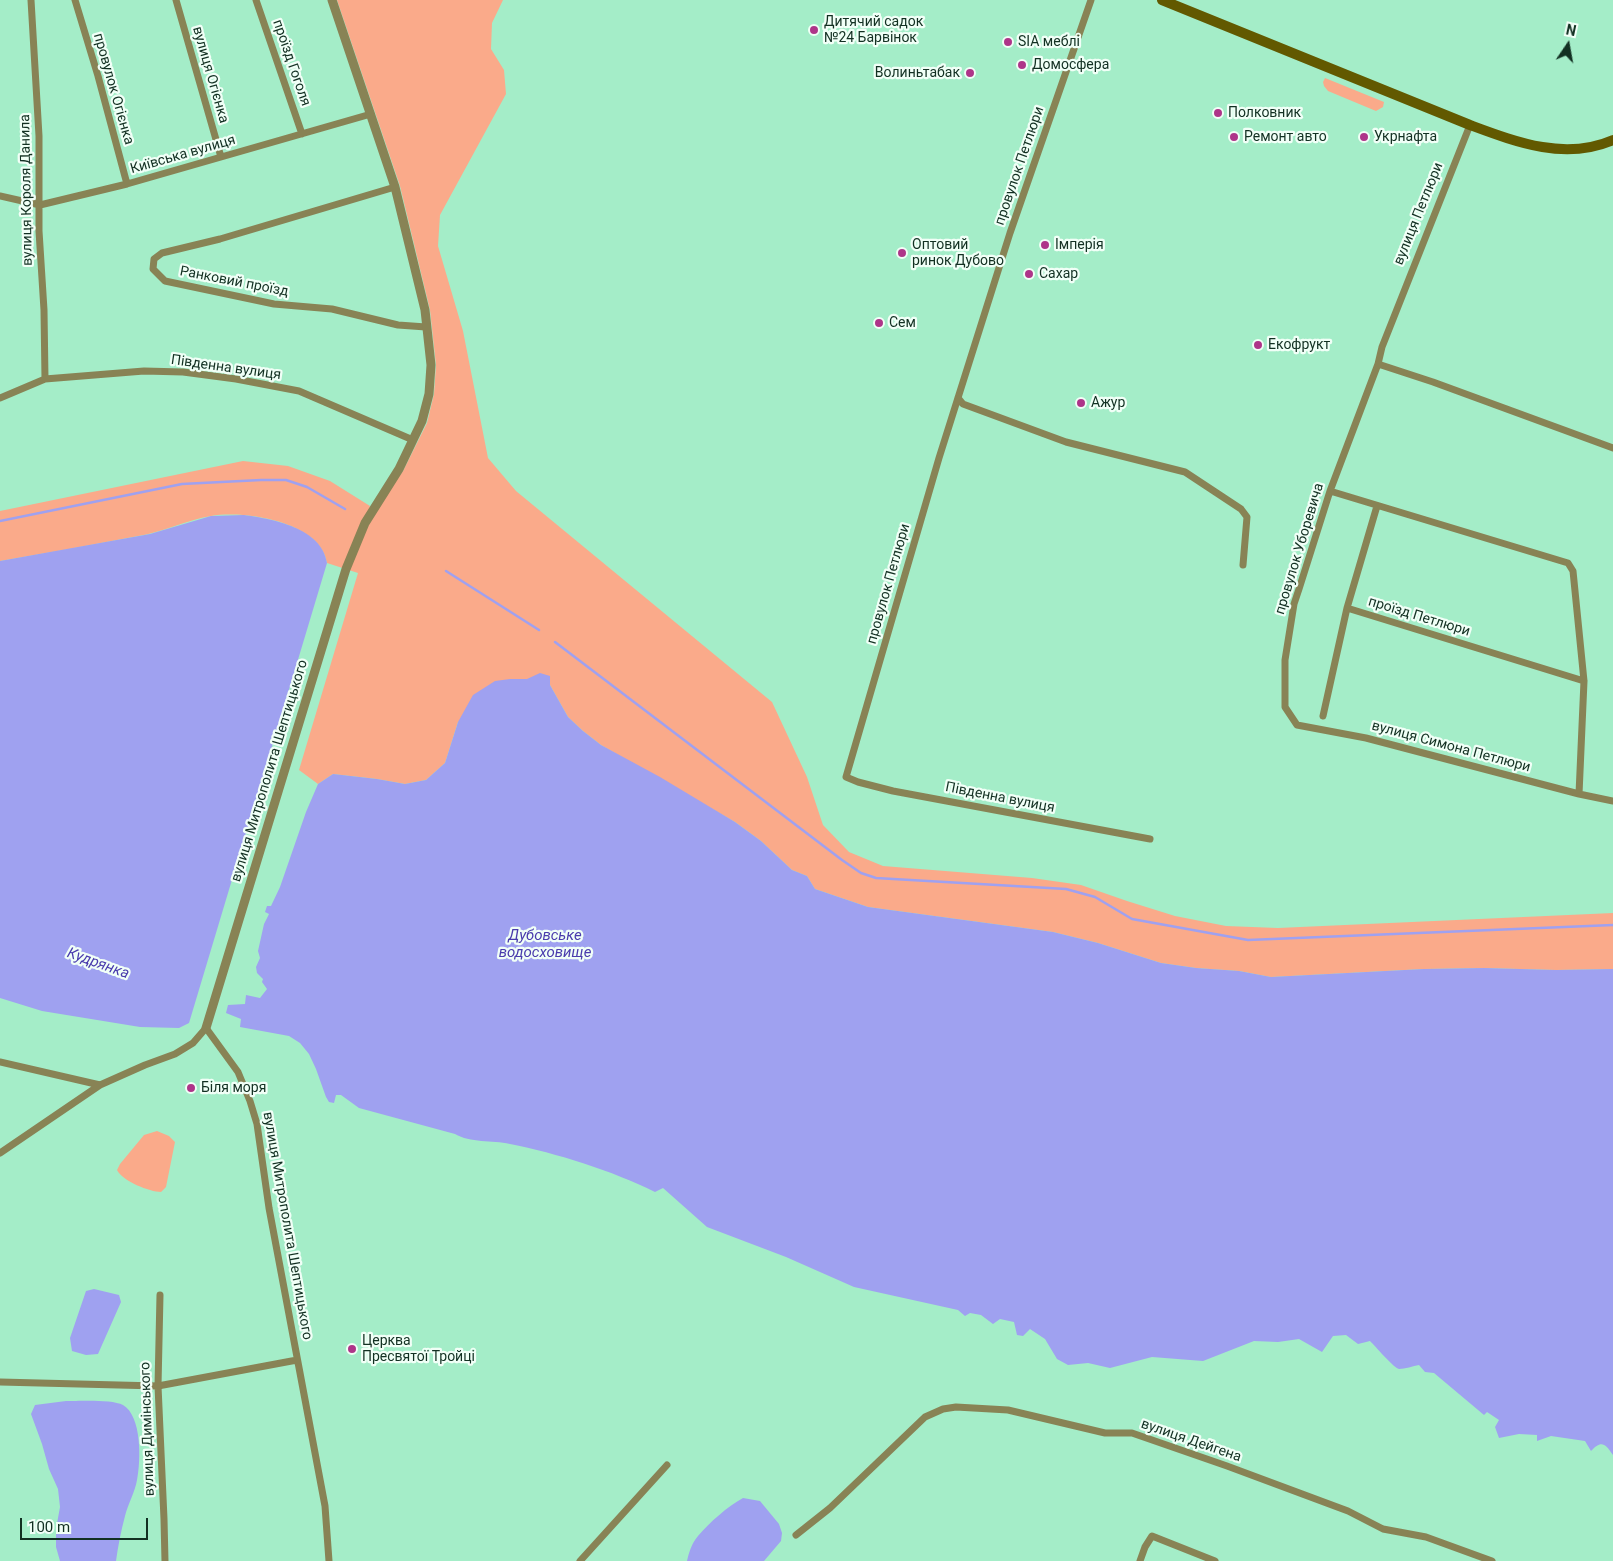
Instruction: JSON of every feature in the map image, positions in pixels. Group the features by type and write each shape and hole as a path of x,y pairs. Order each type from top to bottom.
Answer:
{"main road":[{"path":"1162,0 1510,140 1538,147 1579,150 1613,140"}],"street":[{"name":"вулиця Короля Данила","path":"30,0 39,136 45,379"},
{"name":"провулок Огієнка","path":"75,0 127,184"},
{"name":"вулиця Огієнка","path":"176,0 221,157"},
{"name":"проїзд Гоголя","path":"256,0 302,134"},
{"name":"вулиця Митрополита Шептицького","path":"329,1561 325,1506 297,1360 255,1116 234,1065 206,1028 346,569 365,523 399,469 413,440 422,421 429,394 431,365 425,310 395,187 332,0"},
{"name":"провулок Петлюри","path":"846,778 958,398 1010,233 1091,0"},
{"name":"Київська вулиця","path":"0,196 40,205 127,184 370,114"},
{"name":"вулиця Петлюри","path":"1378,364 1382,347 1470,125"},
{"name":"Ранковий проїзд","path":"395,187 220,239 162,252 154,259 153,269 165,281 220,293 274,304 332,309 398,325 426,327"},
{"path":"1378,364 1433,382 1613,448"},
{"name":"провулок Уборевича","path":"1316,730 1297,725 1285,707 1285,660 1294,604 1330,491 1378,364"},
{"name":"Південна вулиця","path":"0,398 45,379 144,371 184,372 236,379 299,391 413,440"},
{"path":"958,398 963,404 1066,442 1185,472 1241,509 1247,518 1242,565"},
{"path":"1330,491 1568,562 1574,571 1584,681 1578,794"},
{"name":"проїзд Петлюри","path":"1377,506 1347,608 1584,681"},
{"path":"1323,716 1347,608"},
{"name":"вулиця Симона Петлюри","path":"1316,730 1366,738 1578,794 1613,801"},
{"name":"Південна вулиця","path":"846,778 894,791 1150,839"},
{"path":"0,1153 100,1085 175,1054 193,1043 206,1028"},
{"path":"0,1062 100,1085"},
{"name":"вулиця Димінського","path":"160,1295 158,1386 165,1561"},
{"path":"0,1382 158,1386 297,1360"},
{"name":"вулиця Дейгена","path":"796,1535 830,1508 925,1417 943,1409 956,1407 1008,1410 1105,1433 1132,1433 1235,1469 1348,1512 1383,1529 1426,1537 1492,1561"},
{"path":"580,1561 667,1465"},
{"path":"1140,1561 1145,1547 1152,1536 1215,1561"}],"shaded area":[{"path":"337,0 503,0 492,23 491,49 504,70 506,94 440,215 438,246 463,331 488,458 516,491 772,702 807,777 823,825 849,852 883,866 1032,878 1081,885 1175,916 1226,926 1278,928 1613,913 1613,969 1424,969 1271,977 1239,971 1161,963 1098,943 1053,932 868,907 815,889 807,876 792,870 761,841 735,822 601,745 568,717 550,685 550,676 510,679 458,722 445,763 426,780 405,784 333,774 318,784 299,770 358,573 327,563 322,549 311,538 297,529 261,517 243,515 211,516 147,534 0,561 0,511 243,461 288,466 330,481 370,506 366,521 403,471 427,423 434,394 436,365 430,310 400,186"},
{"path":"1325,78 1384,102 1383,107 1376,111 1328,91 1323,82"},
{"path":"157,1131 169,1136 175,1142 166,1187 161,1192 137,1185 124,1178 117,1170 144,1135"}],"water":[{"name":"Кудрянка","path":"244,515 282,523 306,533 316,541 323,551 327,563 189,1023 179,1028 140,1027 42,1011 0,998 0,561 150,534 211,516"},
{"name":"Дубовське водосховище","path":"540,673 550,676 550,685 568,717 601,745 660,777 735,822 761,841 792,870 807,876 815,889 868,907 1053,932 1098,943 1161,963 1239,971 1271,977 1424,969 1613,969 1613,1455 1603,1444 1598,1445 1591,1451 1585,1441 1551,1436 1537,1441 1537,1435 1519,1434 1499,1438 1495,1427 1499,1420 1487,1412 1484,1415 1434,1373 1425,1372 1419,1365 1399,1369 1370,1341 1358,1344 1346,1335 1333,1336 1322,1352 1299,1339 1278,1342 1254,1341 1203,1361 1152,1357 1110,1368 1088,1363 1068,1365 1057,1359 1045,1339 1030,1329 1023,1336 1017,1335 1014,1322 1000,1319 993,1324 981,1315 970,1313 965,1316 958,1310 854,1287 786,1257 707,1227 663,1188 655,1192 603,1170 546,1152 510,1144 467,1139 359,1108 341,1095 336,1095 334,1103 329,1102 309,1054 300,1043 289,1036 240,1027 241,1019 226,1013 228,1005 245,1004 246,995 260,998 267,989 262,982 263,979 257,973 256,967 260,958 258,951 264,924 269,914 265,912 267,906 271,906 280,887 306,812 318,784 333,774 405,784 426,780 445,763 458,722 473,695 495,681 527,679"},
{"path":"94,1289 119,1295 121,1302 98,1354 86,1355 72,1351 70,1338 86,1291"},
{"path":"66,1401 118,1403 129,1411 134,1419 139,1440 137,1480 126,1511 116,1561 60,1561 56,1547 56,1529 60,1507 58,1489 49,1469 31,1414 35,1405"},
{"path":"743,1498 760,1501 779,1524 782,1533 781,1541 764,1561 687,1561 692,1545 702,1531 725,1510"}],"waterway":[{"path":"0,521 182,484 261,480 286,480 307,487 345,509"},
{"path":"446,571 539,630"},
{"path":"555,642 842,860 861,873 876,878 1066,889 1095,897 1132,919 1248,940 1613,925"}],"place":[{"name":"Дитячий садок №24 Барвінок","path":"814,30"},
{"name":"SIA меблі","path":"1008,42"},
{"name":"Домосфера","path":"1022,65"},
{"name":"Волиньтабак","path":"970,73"},
{"name":"Полковник","path":"1218,113"},
{"name":"Ремонт авто","path":"1234,137"},
{"name":"Укрнафта","path":"1364,137"},
{"name":"Імперія","path":"1045,245"},
{"name":"Оптовий ринок Дубово","path":"902,253"},
{"name":"Сахар","path":"1029,274"},
{"name":"Сем","path":"879,323"},
{"name":"Екофрукт","path":"1258,345"},
{"name":"Ажур","path":"1081,403"},
{"name":"Біля моря","path":"191,1088"},
{"name":"Церква Пресвятої Тройці","path":"352,1349"}]}
